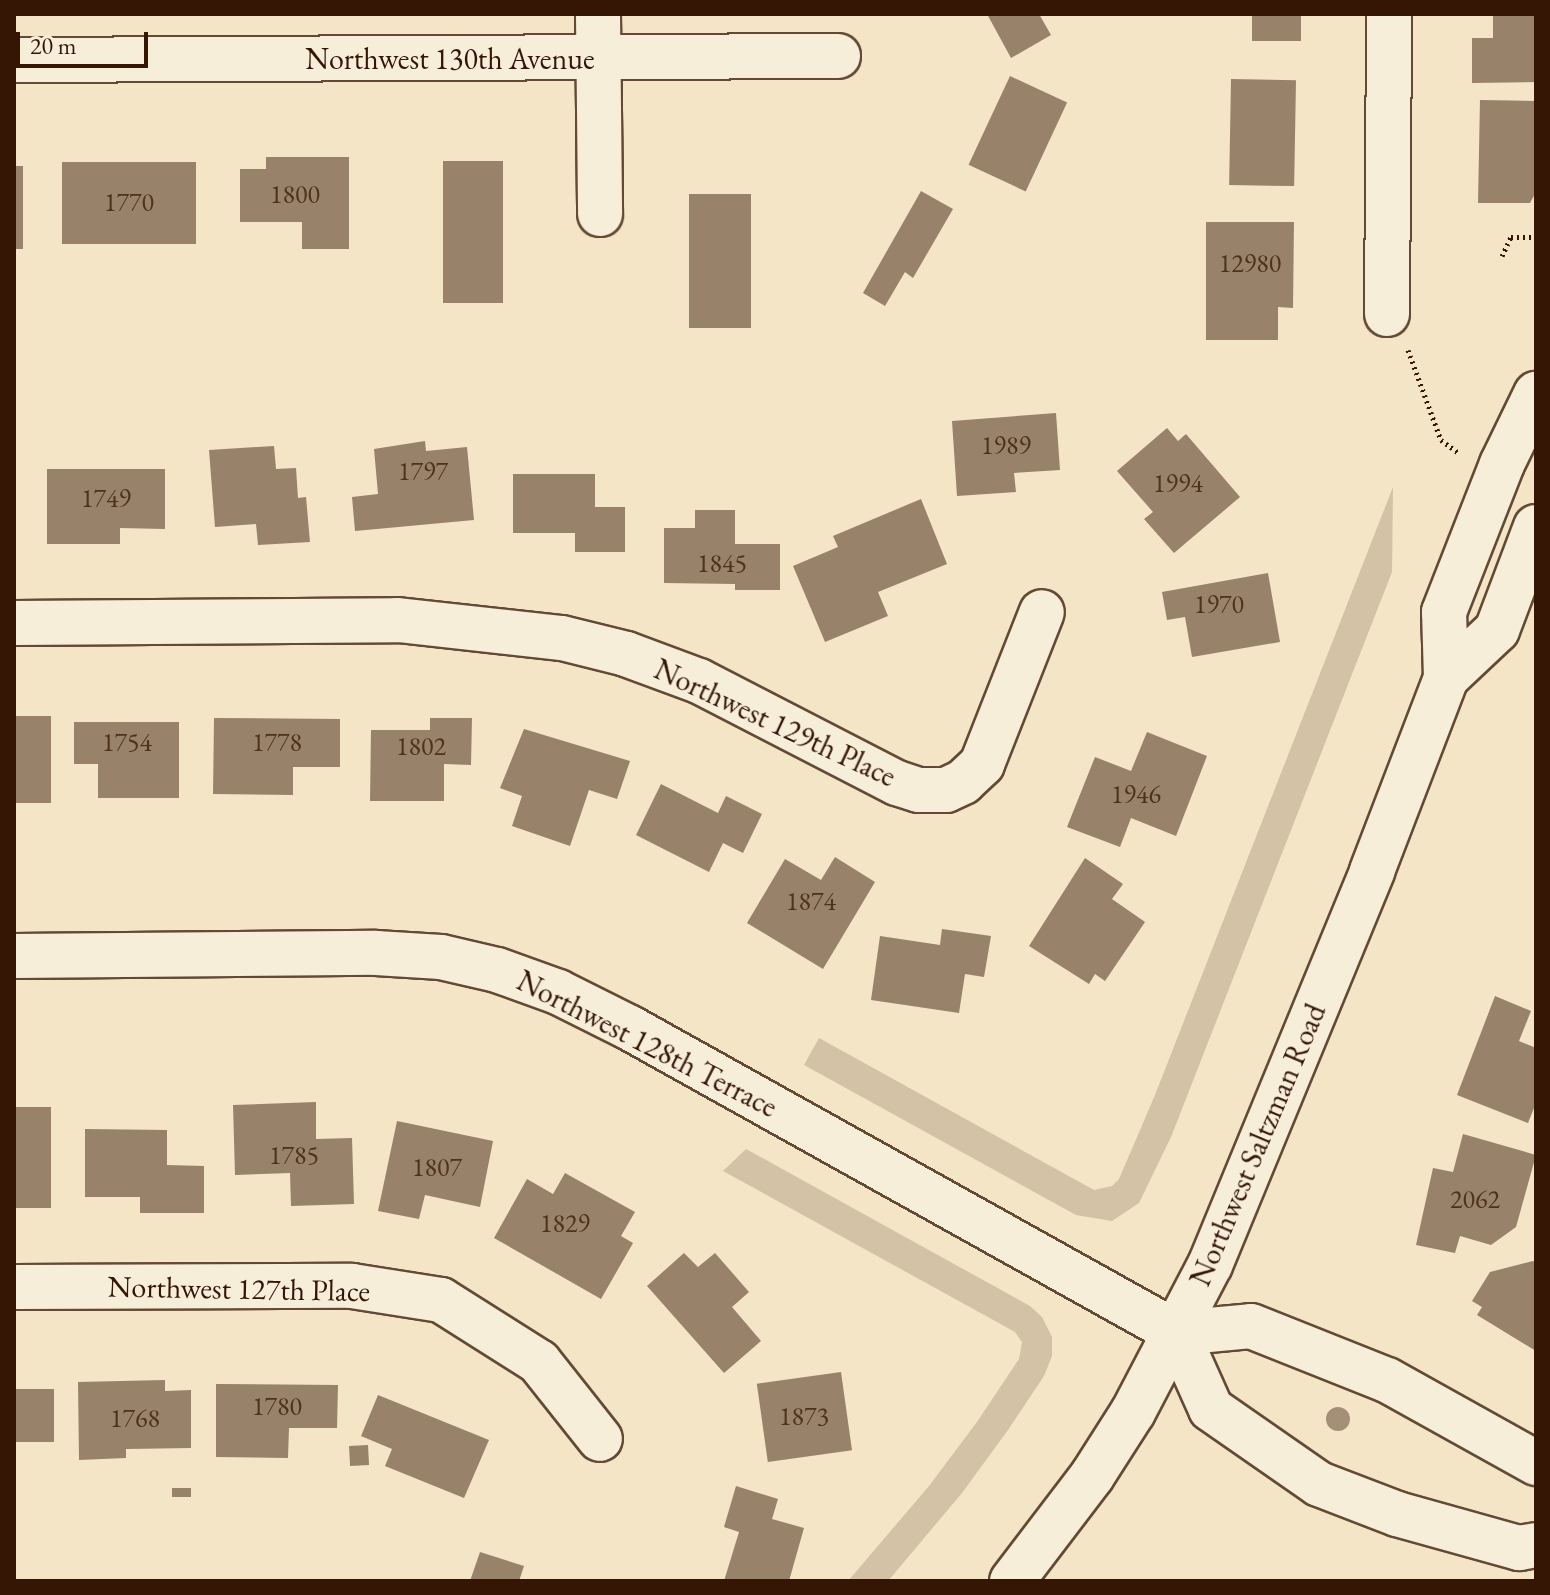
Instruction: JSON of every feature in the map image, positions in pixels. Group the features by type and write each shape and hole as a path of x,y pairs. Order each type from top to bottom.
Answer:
{"street":[{"path":"598,14 600,214"},
{"path":"1387,314 1389,14"},
{"name":"Northwest 130th Avenue","path":"14,60 838,56"},
{"name":"Northwest Saltzman Road","path":"1012,1581 1092,1476 1177,1333 1249,1177 1446,678 1444,612 1497,480 1536,394"},
{"name":"Northwest Saltzman Road","path":"1446,678 1497,630 1536,527"},
{"name":"Northwest 129th Place","path":"14,623 398,620 562,638 626,654 699,681 897,783 919,790 946,790 963,782 982,764 1042,612"},
{"name":"Northwest 128th Terrace","path":"14,956 376,953 441,957 497,970 558,992 630,1028 1177,1333"},
{"name":"Northwest 127th Place","path":"14,1287 352,1286 441,1300 539,1362 600,1439"},
{"path":"1536,1463 1387,1380 1251,1326 1177,1333 1211,1409 1319,1484 1397,1514 1519,1548 1536,1545"}],"path":[{"path":"1502,256 1511,237 1536,237"},
{"path":"1387,314 1409,352 1441,440 1497,480"}],"shaded area":[{"path":"1393,487 1392,572 1171,1137 1139,1203 1112,1221 1076,1215 804,1065 819,1038 1094,1190 1112,1186 1119,1179 1155,1095"},
{"path":"746,1149 1030,1306 1042,1317 1052,1337 1052,1356 1044,1376 1008,1430 962,1493 888,1581 848,1581 929,1486 977,1422 1019,1359 1022,1342 1015,1332 723,1171"}],"building":[{"path":"987,14 1039,14 1051,35 1011,58"},
{"path":"1252,14 1301,14 1301,41 1252,41"},
{"path":"1493,14 1536,14 1536,82 1472,83 1472,38 1493,38"},
{"path":"1010,76 1067,103 1026,191 969,165"},
{"path":"1231,79 1296,80 1294,186 1229,185"},
{"path":"1480,100 1536,101 1536,192 1530,203 1478,203"},
{"path":"266,157 349,157 349,249 302,249 302,222 240,222 240,169 266,169"},
{"path":"443,161 503,161 503,303 443,303"},
{"path":"62,162 196,162 196,244 62,244"},
{"path":"14,166 23,166 23,249 14,249"},
{"path":"921,191 953,209 913,278 905,272 885,306 863,293"},
{"path":"689,194 751,194 751,328 689,328"},
{"path":"1206,222 1294,222 1293,308 1278,307 1278,340 1206,340"},
{"path":"1056,413 1060,470 1014,473 1016,492 957,496 952,421"},
{"path":"1167,428 1178,441 1186,434 1240,497 1174,553 1144,519 1153,512 1117,471"},
{"path":"425,441 426,451 467,447 474,520 355,531 352,497 378,494 374,449"},
{"path":"274,446 276,469 296,468 298,498 306,497 310,542 258,545 256,524 215,527 209,450"},
{"path":"47,469 165,469 165,529 120,528 120,544 47,544"},
{"path":"513,474 595,474 595,507 625,507 625,552 575,552 575,533 513,533"},
{"path":"921,499 947,564 878,592 888,616 825,642 793,566 838,547 833,536"},
{"path":"695,510 735,510 735,544 780,544 780,590 735,590 735,584 664,583 664,528 695,528"},
{"path":"1268,573 1280,642 1192,657 1185,617 1167,620 1162,592"},
{"path":"14,716 51,716 51,803 14,803"},
{"path":"214,718 340,719 340,767 293,767 293,795 213,794"},
{"path":"430,718 472,718 471,765 444,764 444,801 370,801 371,730 430,730"},
{"path":"74,722 179,722 179,798 98,798 98,764 74,764"},
{"path":"524,729 630,761 617,799 589,790 570,846 512,826 522,796 500,788"},
{"path":"1147,732 1207,756 1176,836 1131,818 1120,847 1067,827 1095,757 1131,771"},
{"path":"661,784 718,813 726,796 762,814 743,853 723,843 709,872 636,835"},
{"path":"835,857 875,882 823,969 747,923 785,859 821,880"},
{"path":"1085,858 1123,884 1112,899 1145,922 1105,981 1095,974 1089,984 1029,946"},
{"path":"942,929 991,936 984,977 965,974 959,1013 871,1000 880,936 940,945"},
{"path":"1495,996 1531,1011 1519,1041 1536,1048 1536,1103 1528,1123 1457,1095"},
{"path":"316,1102 316,1139 352,1138 354,1204 291,1206 290,1173 235,1175 233,1105"},
{"path":"14,1107 51,1107 51,1208 14,1208"},
{"path":"397,1121 493,1141 480,1207 425,1195 419,1219 378,1211"},
{"path":"85,1129 167,1130 167,1165 204,1166 204,1213 140,1213 140,1197 85,1197"},
{"path":"1463,1134 1536,1155 1516,1227 1491,1245 1460,1236 1455,1253 1416,1245 1433,1168 1453,1172"},
{"path":"565,1173 635,1212 621,1236 633,1243 601,1299 494,1238 527,1179 553,1194"},
{"path":"684,1253 698,1267 715,1253 749,1292 732,1307 761,1341 724,1373 647,1286"},
{"path":"1533,1261 1536,1263 1536,1351 1477,1315 1482,1307 1472,1301 1490,1272"},
{"path":"841,1372 852,1450 768,1462 757,1384"},
{"path":"165,1380 165,1391 191,1390 191,1448 126,1449 126,1458 79,1460 78,1382"},
{"path":"216,1384 338,1385 337,1428 289,1428 288,1458 216,1457"},
{"path":"14,1389 54,1389 54,1442 14,1442"},
{"path":"378,1395 489,1440 464,1498 385,1466 392,1449 361,1436"},
{"path":"368,1445 369,1465 350,1466 349,1446"},
{"path":"736,1486 778,1499 772,1519 804,1528 789,1581 724,1581 739,1532 724,1527"},
{"path":"172,1488 191,1488 191,1497 172,1497"},
{"path":"480,1552 524,1566 519,1581 470,1581"}]}
